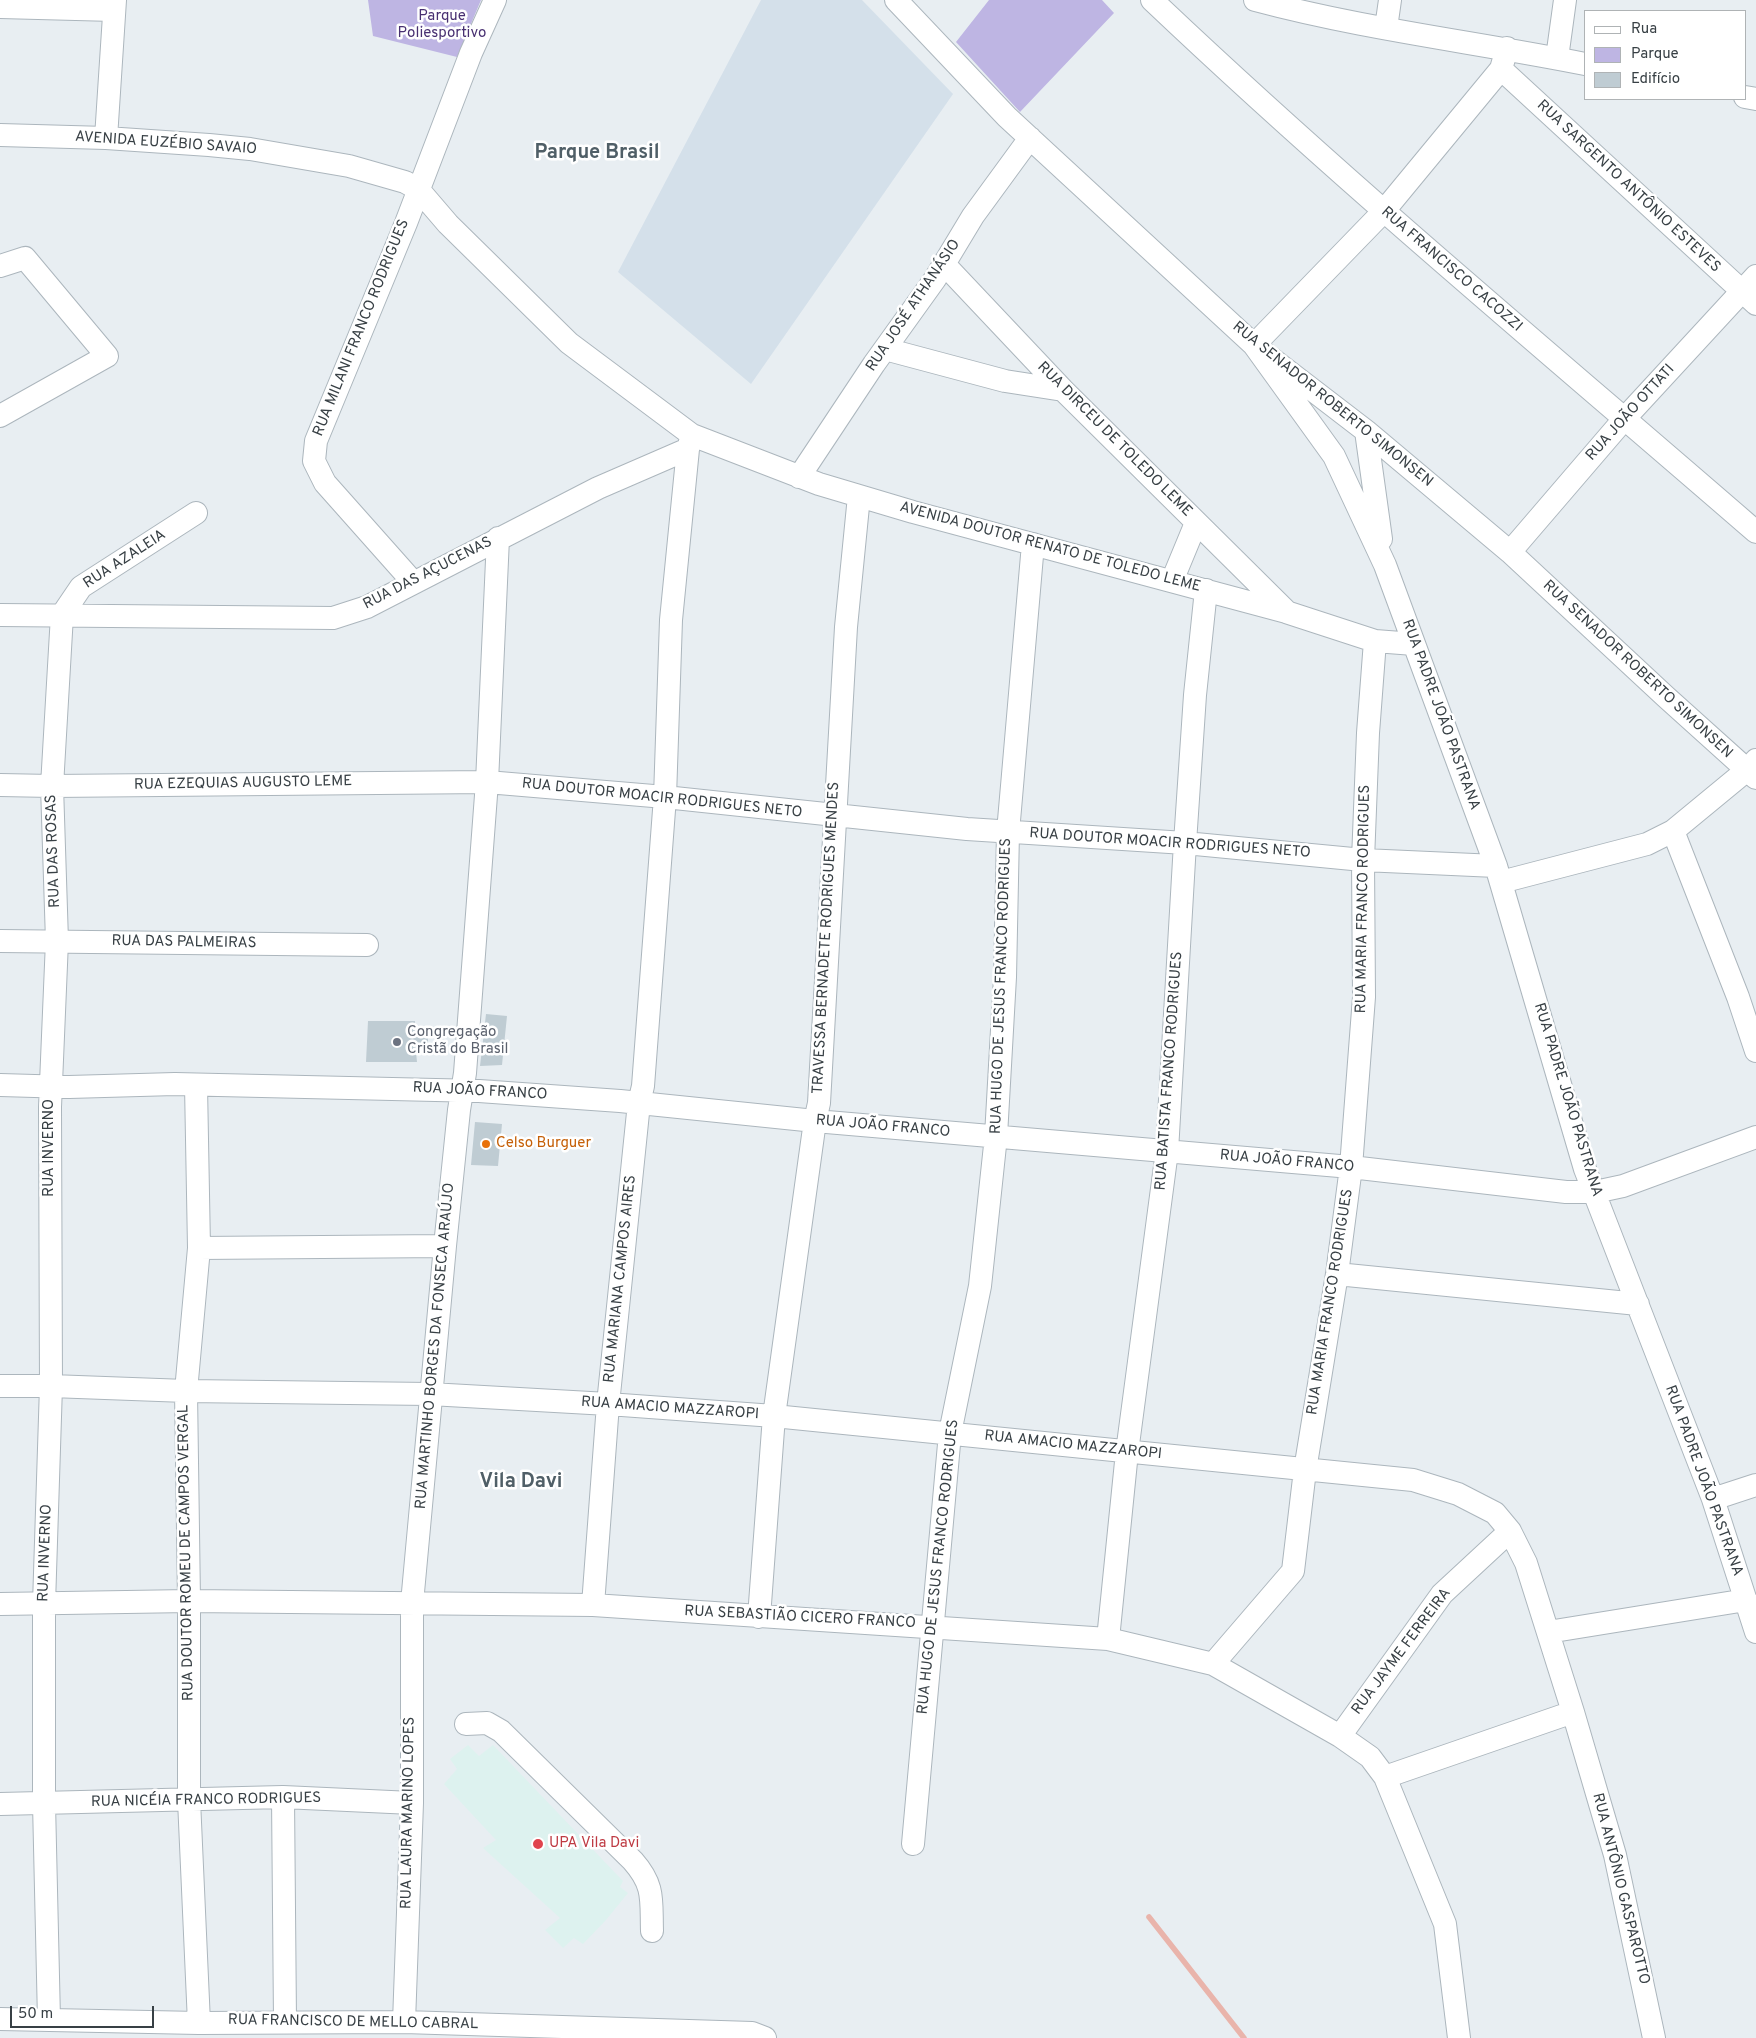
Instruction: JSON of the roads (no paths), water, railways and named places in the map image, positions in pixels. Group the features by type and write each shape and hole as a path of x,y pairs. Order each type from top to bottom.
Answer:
{"street":[{"name":"RUA MILANI FRANCO RODRIGUES","path":"413,582 325,483 314,461 316,441 418,189 470,53 495,0"},
{"name":"RUA SENADOR ROBERTO SIMONSEN","path":"896,0 1007,117 1254,345 1366,431 1510,552 1753,769"},
{"name":"RUA FRANCISCO CACOZZI","path":"1152,0 1288,127 1383,212 1756,532"},
{"path":"1255,0 1315,16 1386,28 1504,59 1557,58 1584,64"},
{"path":"1386,28 1390,0"},
{"path":"1557,58 1566,0"},
{"path":"0,7 114,5 106,138"},
{"path":"1254,345 1383,212 1504,59"},
{"name":"RUA SARGENTO ANTÔNIO ESTEVES","path":"1504,59 1751,291"},
{"name":"AVENIDA EUZÉBIO SAVAIO","path":"0,135 106,138 209,145 292,156 348,166 405,182 418,189"},
{"name":"RUA JOSÉ ATHANÁSIO","path":"799,476 944,264 973,216 1030,138"},
{"name":"AVENIDA DOUTOR RENATO DE TOLEDO LEME","path":"418,189 448,224 570,343 690,442 858,496 1286,612 1375,641 1414,644"},
{"path":"0,266 25,258 106,356 0,416"},
{"name":"RUA DIRCEU DE TOLEDO LEME","path":"944,264 1063,390 1286,612"},
{"name":"RUA JOÃO OTTATI","path":"1510,552 1625,418 1751,291"},
{"name":"RUA PADRE JOÃO PASTRANA","path":"1254,345 1334,456 1385,565 1499,874 1582,1159 1713,1499 1756,1632"},
{"path":"885,350 1005,381 1063,390"},
{"path":"1334,456 1366,431"},
{"name":"RUA PADRE JOÃO PASTRANA","path":"1366,431 1385,565"},
{"name":"RUA DAS AÇUCENAS","path":"0,615 333,618 367,607 498,538 690,442"},
{"name":"RUA MARIANA CAMPOS AIRES","path":"594,1605 608,1404 639,1103 643,1086 665,797 671,620 690,442"},
{"name":"TRAVESSA BERNADETE RODRIGUES MENDES","path":"759,1617 774,1416 819,1093 846,627 858,496"},
{"name":"RUA AZALEIA","path":"62,615 81,587 196,514"},
{"path":"1172,581 1196,523"},
{"name":"RUA MARTINHO BORGES DA FONSECA ARAÚJO","path":"412,1603 430,1394 459,1110 463,1090 487,782 498,538"},
{"name":"RUA HUGO DE JESUS FRANCO RODRIGUES","path":"913,1844 950,1433 980,1286 996,1136 1005,977 1008,832 1033,544"},
{"name":"RUA BATISTA FRANCO RODRIGUES","path":"1108,1639 1127,1452 1167,1151 1195,695 1206,590"},
{"name":"RUA DAS ROSAS","path":"50,1087 56,941 52,786 62,615"},
{"name":"RUA MARIA FRANCO RODRIGUES","path":"1213,1664 1293,1571 1305,1470 1337,1274 1351,1167 1364,997 1362,860 1368,733 1375,641"},
{"name":"RUA DOUTOR MOACIR RODRIGUES NETO","path":"487,782 665,797 834,816 1008,832 1185,843 1499,874 1647,844 1673,831 1753,769"},
{"name":"RUA EZEQUIAS AUGUSTO LEME","path":"0,785 487,782"},
{"path":"1673,831 1738,996 1756,1051"},
{"name":"RUA DAS PALMEIRAS","path":"0,941 367,945"},
{"name":"RUA JOÃO FRANCO","path":"0,1085 50,1087 196,1085 463,1090 639,1103 814,1121 1351,1167 1566,1192 1595,1192 1623,1186 1756,1137"},
{"name":"RUA DOUTOR ROMEU DE CAMPOS VERGAL","path":"196,1085 199,1248 186,1392 189,1800 199,2022"},
{"name":"RUA INVERNO","path":"49,2020 44,1803 44,1604 51,1386 50,1087"},
{"path":"199,1248 445,1246"},
{"path":"1337,1274 1638,1304"},
{"name":"RUA AMACIO MAZZAROPI","path":"0,1386 51,1386 186,1392 430,1394 608,1404 774,1416 1413,1480 1458,1494 1495,1513 1510,1531 1526,1563 1573,1712"},
{"path":"1713,1499 1756,1484"},
{"name":"RUA JAYME FERREIRA","path":"1340,1736 1442,1594 1510,1531"},
{"path":"1548,1632 1746,1600"},
{"name":"RUA SEBASTIÃO CICERO FRANCO","path":"0,1604 189,1601 594,1605 1108,1639 1213,1664 1340,1736 1370,1757 1385,1777 1445,1924 1459,2038"},
{"name":"RUA LAURA MARINO LOPES","path":"404,2022 412,1803 412,1603"},
{"path":"1385,1777 1573,1712"},
{"name":"RUA ANTÔNIO GASPAROTTO","path":"1573,1712 1615,1855 1654,2038"},
{"path":"466,1724 486,1723 501,1731 633,1861 644,1874 651,1890 652,1931"},
{"path":"284,1797 298,2027"},
{"name":"RUA NICÉIA FRANCO RODRIGUES","path":"0,1804 284,1797 412,1803"},
{"name":"RUA FRANCISCO DE MELLO CABRAL","path":"0,2019 199,2022 298,2027 404,2022 752,2033 765,2038"}],"waterway":[{"path":"1149,1917 1244,2038"}],"place":[{"name":"Congregação Cristã do Brasil","path":"397,1042"},
{"name":"Celso Burguer","path":"486,1144"},
{"name":"UPA Vila Davi","path":"538,1844"}],"district":[{"name":"Parque Brasil","path":"597,154"},
{"name":"Vila Davi","path":"521,1483"}],"park label":[{"name":"Parque Poliesportivo","path":"442,26"}]}
